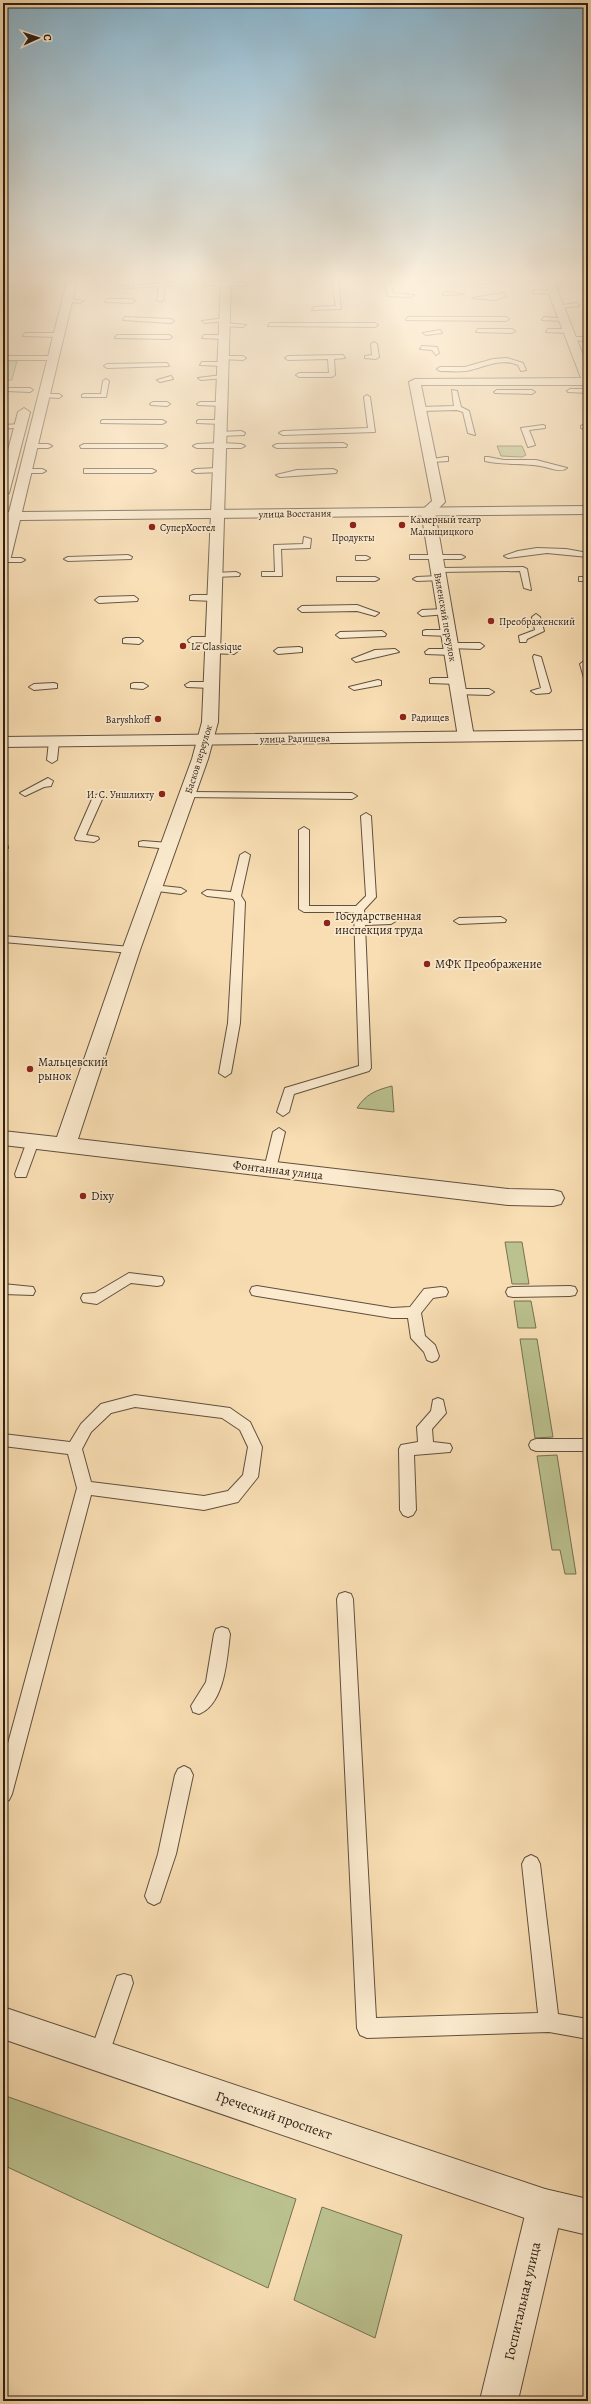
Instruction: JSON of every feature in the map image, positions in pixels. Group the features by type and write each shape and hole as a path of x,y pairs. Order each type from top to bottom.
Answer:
{"street":[{"path":"3,493 29,393"},
{"name":"Басков переулок","path":"65,1145 131,950 187,795 205,740 210,718 214,575 222,393"},
{"path":"417,393 439,502 428,512"},
{"path":"3,561 12,512 26,471 43,396"},
{"name":"улица Восстания","path":"3,506 12,512 588,500"},
{"name":"улица Восстания","path":"217,508 305,518 428,512 588,510"},
{"name":"Виленский переулок","path":"428,512 466,737"},
{"name":"улица Радищева","path":"3,742 588,735"},
{"name":"Фонтанная улица","path":"3,1138 508,1197 553,1198"},
{"name":"Греческий проспект","path":"3,2023 545,2207 588,2217"},
{"name":"Госпитальная улица","path":"499,2399 545,2207"}],"lane":[{"path":"84,396 104,396 104,393"},
{"path":"455,393 458,408"},
{"path":"43,396 59,396"},
{"path":"284,433 372,430 367,396"},
{"path":"153,404 167,404"},
{"path":"200,404 222,404"},
{"path":"421,409 458,408 466,411 472,433"},
{"path":"103,422 162,422"},
{"path":"198,422 220,437 241,446"},
{"path":"3,427 21,426"},
{"path":"536,462 526,428 543,427"},
{"path":"197,446 220,437 241,433"},
{"path":"277,446 343,445"},
{"path":"32,446 48,446"},
{"path":"84,446 163,446"},
{"path":"431,460 445,459"},
{"path":"488,459 504,462 536,462 555,468 563,468"},
{"path":"196,471 219,470"},
{"path":"26,471 42,471"},
{"path":"87,471 152,471"},
{"path":"280,475 297,472 333,471"},
{"path":"265,574 279,574 278,546 307,546 307,539"},
{"path":"508,556 526,551 565,550 586,555"},
{"path":"68,559 128,557"},
{"path":"413,557 438,568 523,569 528,588"},
{"path":"416,579 461,557"},
{"path":"3,561 21,560"},
{"path":"214,575 236,574"},
{"path":"340,579 375,579"},
{"path":"193,598 214,598"},
{"path":"99,600 134,599"},
{"path":"302,609 357,608 375,613"},
{"path":"422,612 445,612"},
{"path":"523,640 522,638 540,631 536,617"},
{"path":"426,633 451,644 480,646"},
{"path":"340,635 382,634"},
{"path":"192,640 234,651"},
{"path":"126,641 138,641"},
{"path":"429,652 451,644"},
{"path":"278,651 299,650"},
{"path":"356,659 375,653 395,652"},
{"path":"536,657 546,691 536,691"},
{"path":"588,664 584,664 588,678"},
{"path":"433,682 489,692"},
{"path":"354,687 378,683"},
{"path":"190,685 211,685"},
{"path":"34,687 54,686"},
{"path":"52,760 54,741"},
{"path":"25,793 42,784 48,784 48,781"},
{"path":"187,795 352,796"},
{"path":"94,839 80,838 98,797"},
{"path":"283,1112 289,1091 365,1068 360,909 371,897 366,816"},
{"path":"304,830 304,909 360,909"},
{"path":"143,844 169,846"},
{"path":"225,1073 234,1023 240,902 236,896 245,855"},
{"path":"153,888 181,891"},
{"path":"207,893 236,896"},
{"path":"459,921 501,920"},
{"path":"360,922 391,921"},
{"path":"3,939 131,950"},
{"path":"270,1169 279,1132"},
{"path":"21,1174 33,1141"},
{"path":"88,1298 97,1299 129,1278 157,1281"},
{"path":"3,1289 28,1291"},
{"path":"257,1291 392,1313 414,1312"},
{"path":"513,1292 570,1291"},
{"path":"432,1356 430,1349 418,1338 414,1312 429,1293 441,1292"},
{"path":"3,1794 85,1488 74,1449 86,1428 106,1408 135,1401 225,1412 245,1426 255,1447 250,1478 233,1497 204,1503 85,1488"},
{"path":"426,1448 424,1427 439,1414 438,1404"},
{"path":"3,1440 74,1449"},
{"path":"536,1446 588,1445"},
{"path":"408,1510 406,1449 445,1448"},
{"path":"346,1599 367,2028 549,2022 588,2029"},
{"path":"199,1706 214,1685 222,1634"},
{"path":"154,1896 167,1854 184,1775"},
{"path":"530,1864 549,2022"},
{"path":"99,2056 124,1983"}],"green space":[{"path":"497,446 522,446 526,455 522,457 501,456"},
{"path":"392,1086 394,1112 357,1108 364,1099 372,1093"},
{"path":"505,1242 522,1242 529,1284 512,1284"},
{"path":"514,1301 531,1301 536,1328 518,1328"},
{"path":"520,1339 537,1339 553,1437 535,1438"},
{"path":"557,1455 576,1574 565,1574 560,1550 552,1550 537,1456"},
{"path":"3,2095 296,2199 268,2288 3,2165"},
{"path":"322,2207 402,2235 375,2338 294,2300"}],"place":[{"name":"Продукты","path":"353,525"},
{"name":"Камерный театр Малыщицкого","path":"402,525"},
{"name":"СуперХостел","path":"152,527"},
{"name":"Преображенский","path":"491,621"},
{"name":"Le Classique","path":"183,646"},
{"name":"Радищев","path":"403,717"},
{"name":"Baryshkoff","path":"158,719"},
{"name":"И. С. Уншлихту","path":"162,794"},
{"name":"Государственная инспекция труда","path":"327,923"},
{"name":"МФК Преображение","path":"427,964"},
{"name":"Мальцевский рынок","path":"30,1069"},
{"name":"Dixy","path":"83,1196"}]}
